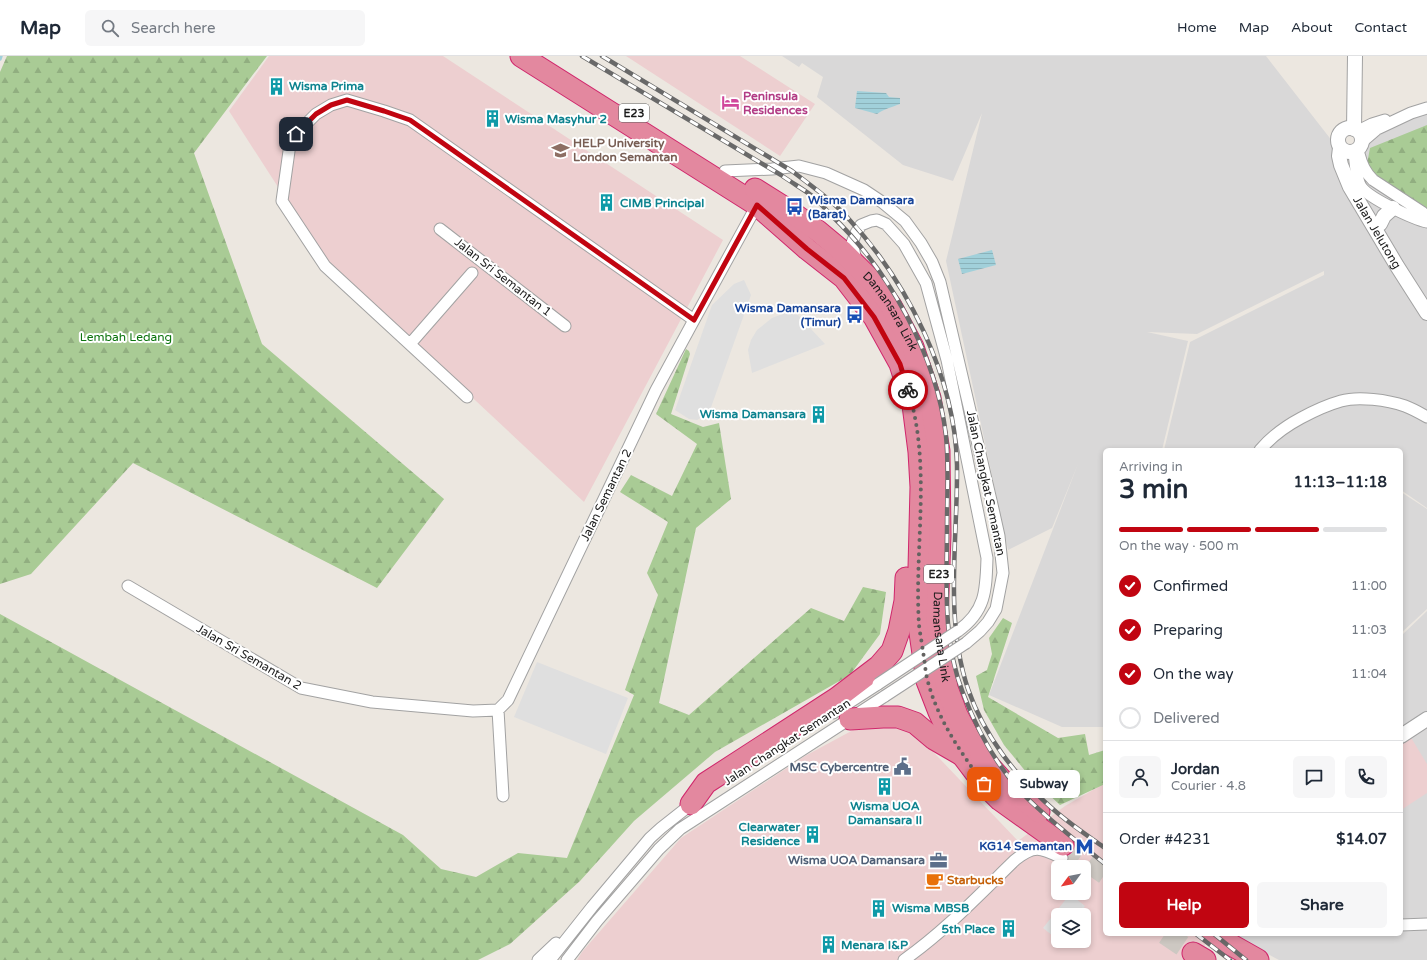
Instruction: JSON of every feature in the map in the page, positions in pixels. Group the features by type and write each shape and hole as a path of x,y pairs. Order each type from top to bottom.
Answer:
{"highway":[{"name":"Damansara Link","path":"521,56 757,205 807,249 844,278 874,317 900,364 913,405 919,452 920,487 918,568 919,626 926,674 939,712 949,734 962,755 984,784 1011,809 1027,829 1064,845"},
{"name":"Damansara Link","path":"542,56 790,211 818,231 842,251 873,282 891,306 913,347 930,398 938,451 940,535 937,622 947,688 966,734 984,761 1009,788 1037,810 1064,845"},
{"path":"691,804 706,783 837,698 879,666 892,651 900,631 905,601 906,567 920,487"},
{"path":"850,719 898,717 915,723 934,739 962,755"},
{"path":"1202,947 1233,960"},
{"path":"1202,947 1258,960"}],"street":[{"name":"Jalan Jelutong","path":"1354,56 1351,141 1354,177 1361,187 1380,224 1427,300"},
{"path":"467,397 325,266 282,201 290,144 296,134 316,114 331,105 347,100 410,120 694,320"},
{"path":"1427,108 1372,124 1351,141 1367,174 1373,180 1422,212 1427,218"},
{"name":"Jalan Jelutong","path":"1351,141 1339,156 1341,166 1350,187 1427,313"},
{"name":"Jalan Changkat Semantan","path":"567,960 598,921 670,838 680,829 966,642 980,632 996,609 1003,573 999,536 940,282 932,262 921,244 904,222 882,202 864,190 846,181 799,166 725,171"},
{"path":"1361,187 1367,193 1393,208 1416,220 1427,222"},
{"name":"Jalan Semantan 2","path":"498,710 508,700 656,390 757,205"},
{"path":"1380,224 1384,216 1393,208"},
{"name":"Jalan Changkat Semantan","path":"550,960 650,838 691,804 958,631 969,623 976,614 986,589 987,558 947,360 926,283 904,244 886,224 877,220 861,225 852,244 856,260 873,282"},
{"name":"Jalan Sri Semantan 1","path":"440,229 566,326"},
{"name":"Jalan Sri Semantan 1","path":"410,344 472,274"},
{"path":"1262,448 1266,442 1291,424 1316,410 1342,401 1383,400 1405,406 1427,417"},
{"name":"Jalan Sri Semantan 2","path":"128,586 301,688 372,702 473,711 498,710"},
{"path":"498,710 503,796"},
{"path":"1403,735 1426,722"},
{"path":"904,960 952,922 1015,860 1026,852 1064,845"},
{"path":"538,960 592,907"},
{"path":"1403,925 1427,924"}],"shaded area":[{"path":"269,56 443,56 723,240 584,502 325,260 229,111"},
{"path":"626,56 740,56 815,104 780,156"},
{"path":"782,56 1266,56 1336,146 1335,160 1364,179 1363,147 1394,125 1427,109 1427,508 1403,491 1403,448 1164,448 1190,342 1324,275 1324,271 1197,334 1147,332 1188,341 1162,448 1103,448 1103,727 1062,727 989,695 1078,464 1052,528 1008,550 946,261 982,113 953,181 903,165 817,97 823,77 802,63 799,67"},
{"path":"744,280 751,295 709,413 697,420 689,419 675,410 712,305 734,284"},
{"path":"785,313 798,315 825,344 752,373 748,350 751,340 757,330 772,318"},
{"path":"1403,493 1427,509 1427,609 1403,631"},
{"path":"1427,611 1427,960 1279,960 1234,936 1403,936 1403,634"},
{"path":"537,662 628,698 606,754 514,717"},
{"path":"876,722 896,723 921,739 1018,841 1065,806 1103,784 1103,936 1210,936 1197,960 577,960 582,952 681,838 805,756 855,729"},
{"path":"1403,724 1427,764 1427,793 1403,809"},
{"path":"1065,900 1078,900 1085,906 1084,908 1059,908"},
{"path":"1051,918 1051,934 1043,928"}],"green space":[{"name":"Lembah Ledang","path":"7,56 267,56 194,153 262,344 444,499 377,588 133,463 31,574 0,584 0,72"},
{"path":"1427,125 1427,211 1376,176 1367,164 1370,148"},
{"path":"686,349 690,354 671,414 703,427 719,423 731,499 696,528 659,703 689,715 811,608 844,621 863,587 886,592 880,634 850,675 715,752 634,821 580,881 510,944 478,960 0,960 0,614 403,835 441,869 476,877 518,853 567,858 634,695 625,690 658,595 647,573 668,522 620,492 631,475 672,496 697,444 656,414"},
{"path":"1003,618 1012,623 988,697 1058,738 1085,734 1089,755 1103,751 1103,785 1060,805 1031,778 1004,745 984,710 976,676 987,670 992,654 989,638"}],"water":[{"path":"857,91 886,93 889,97 900,98 900,104 885,109 877,114 855,108"},
{"path":"992,250 996,265 962,274 958,259"}],"tunnel":[{"path":"1063,845 1103,873"},
{"path":"1168,936 1193,953"}],"railway":[{"path":"582,56 781,175 811,195 852,237 872,261 891,288 921,345 941,406 946,436 948,481 947,610 956,673 963,693 981,734 1005,773 1025,796 1044,814 1103,862"},
{"path":"602,56 792,171 841,210 869,242 889,270 908,300 924,332 937,364 947,398 954,431 957,465 954,606 956,634 968,689 992,740 1015,770 1040,798 1073,825 1103,847"},
{"path":"1199,936 1230,960"},
{"path":"1216,936 1246,960"}],"way so far":[{"path":"908,390 913,405 919,452 919,626 928,681 949,734 962,755 984,784"}],"place":[{"name":"Wisma Prima","path":"276,86"},
{"name":"Peninsula Residences","path":"730,103"},
{"name":"Wisma Masyhur 2","path":"492,119"},
{"name":"HELP University London Semantan","path":"560,150"},
{"name":"CIMB Principal","path":"607,203"},
{"name":"Wisma Damansara (Barat)","path":"795,207"},
{"name":"Wisma Damansara (Timur)","path":"854,315"},
{"name":"Wisma Damansara","path":"819,414"},
{"name":"MSC Cybercentre","path":"902,767"},
{"name":"Subway","path":"984,784"},
{"name":"Wisma UOA Damansara II","path":"885,787"},
{"name":"Clearwater Residence","path":"813,834"},
{"name":"KG14 Semantan","path":"1085,846"},
{"name":"Wisma UOA Damansara","path":"938,860"},
{"name":"Starbucks","path":"934,880"},
{"name":"Wisma MBSB","path":"879,908"},
{"name":"5th Place","path":"1008,929"},
{"name":"Menara I&P","path":"828,945"}],"route":[{"path":"296,134 316,114 331,105 347,100 410,120 694,320 757,205 807,249 844,278 874,317 900,364 908,390"}]}
